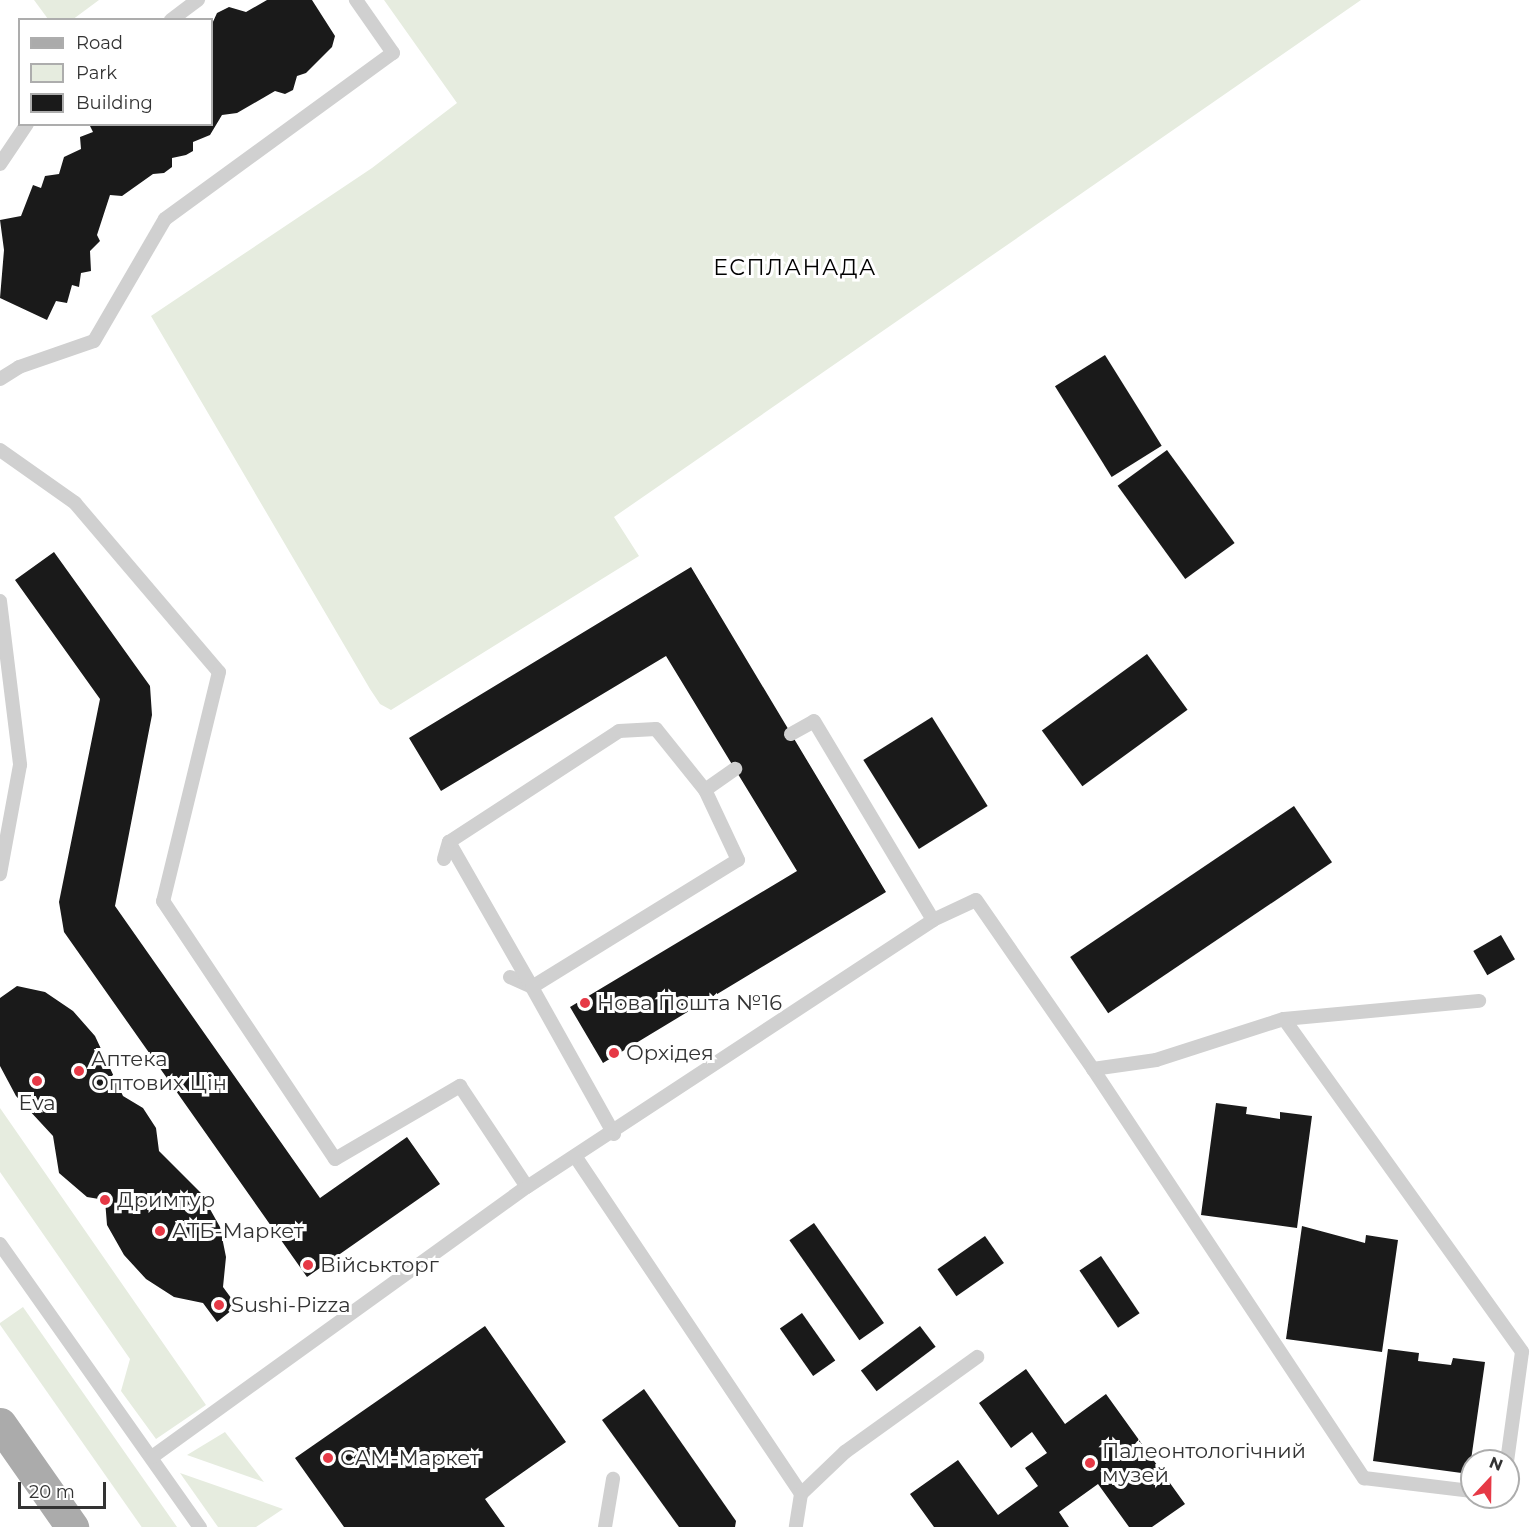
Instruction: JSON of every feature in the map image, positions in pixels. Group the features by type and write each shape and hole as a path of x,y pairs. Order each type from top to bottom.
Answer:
{"main road":[{"path":"0,1424 72,1527"}],"lane":[{"path":"174,18 198,0"},
{"path":"0,379 19,367 94,341 165,219 393,52 356,0"},
{"path":"0,164 26,126"},
{"path":"0,450 75,503 219,672 163,901 335,1159 460,1086 527,1187"},
{"path":"0,601 20,765 0,874"},
{"path":"791,734 814,721 933,920"},
{"path":"444,859 449,842 619,731 656,729 705,790 738,860 532,987"},
{"path":"705,790 735,769"},
{"path":"449,842 614,1134"},
{"path":"152,1457 527,1187 577,1159 933,920 976,900 1093,1069 1364,1478 1460,1490"},
{"path":"510,976 532,987"},
{"path":"1093,1069 1156,1059 1284,1019 1479,1001"},
{"path":"1284,1019 1522,1352 1509,1449"},
{"path":"577,1159 801,1494"},
{"path":"0,1244 200,1527"},
{"path":"796,1527 801,1494 845,1452 977,1357"},
{"path":"605,1527 613,1479"}],"green space":[{"path":"34,0 99,0 75,18 47,18"},
{"path":"384,0 1361,0 614,517 639,556 391,710 380,704 370,689 151,316 372,168 457,103"},
{"path":"0,1108 206,1405 156,1439 121,1391 130,1359 0,1172"},
{"path":"23,1307 177,1527 142,1527 0,1325"},
{"path":"225,1432 264,1482 187,1455"},
{"path":"180,1473 283,1509 256,1527 218,1527"}],"building":[{"path":"267,0 312,0 335,36 332,47 306,73 297,76 293,90 285,94 275,91 237,113 222,115 210,135 193,142 193,151 172,158 172,167 164,173 153,174 122,196 110,195 97,235 100,241 90,251 91,271 81,273 79,287 72,285 67,303 56,301 47,320 0,298 4,250 0,220 21,216 33,185 41,188 45,176 59,174 64,157 81,149 80,137 93,132 90,126 213,126 213,22 217,13 229,7 246,12"},
{"path":"1105,355 1162,446 1112,477 1055,386"},
{"path":"1167,450 1235,543 1185,579 1118,486"},
{"path":"54,552 150,686 152,715 115,906 320,1198 407,1137 440,1184 307,1277 64,932 59,902 100,699 15,580"},
{"path":"691,567 886,892 603,1063 570,1007 797,871 666,656 441,791 409,738"},
{"path":"1147,654 1188,710 1082,786 1042,730"},
{"path":"932,717 988,806 919,849 863,760"},
{"path":"1294,806 1332,862 1108,1013 1070,957"},
{"path":"1501,935 1515,959 1487,975 1473,951"},
{"path":"17,986 45,992 73,1011 95,1036 123,1096 143,1108 156,1128 159,1151 201,1193 220,1227 226,1257 223,1287 237,1306 217,1322 203,1303 174,1297 146,1279 124,1255 107,1225 105,1200 87,1197 59,1173 53,1136 16,1096 0,1066 0,998"},
{"path":"1216,1103 1247,1107 1246,1114 1280,1119 1280,1112 1312,1116 1297,1228 1201,1215"},
{"path":"814,1223 884,1323 859,1340 789,1240"},
{"path":"1302,1226 1365,1243 1366,1235 1398,1240 1382,1352 1286,1339"},
{"path":"985,1236 1004,1263 956,1296 937,1269"},
{"path":"1101,1256 1140,1313 1118,1328 1079,1271"},
{"path":"802,1313 835,1361 813,1376 780,1328"},
{"path":"485,1326 566,1442 485,1499 505,1527 344,1527 295,1458"},
{"path":"920,1326 936,1347 877,1391 861,1371"},
{"path":"1388,1349 1419,1353 1418,1361 1451,1365 1453,1358 1485,1362 1473,1449 1460,1449 1460,1473 1373,1461"},
{"path":"1026,1369 1065,1424 1106,1394 1185,1504 1152,1527 1129,1527 1098,1484 1059,1512 1069,1527 934,1527 910,1494 958,1460 998,1515 1038,1486 1025,1468 1047,1453 1032,1432 1011,1448 979,1403"},
{"path":"644,1389 736,1521 735,1527 679,1527 602,1420"}],"place":[{"name":"Нова Пошта №16","path":"585,1003"},
{"name":"Орхідея","path":"614,1053"},
{"name":"Аптека Оптових Цін","path":"79,1071"},
{"name":"Eva","path":"37,1081"},
{"name":"Дримтур","path":"105,1200"},
{"name":"АТБ-Маркет","path":"160,1231"},
{"name":"Військторг","path":"308,1265"},
{"name":"Sushi-Pizza","path":"219,1305"},
{"name":"САМ-Маркет","path":"328,1458"},
{"name":"Палеонтологічний музей","path":"1090,1463"}],"district":[{"name":"ЕСПЛАНАДА","path":"795,268"}]}
